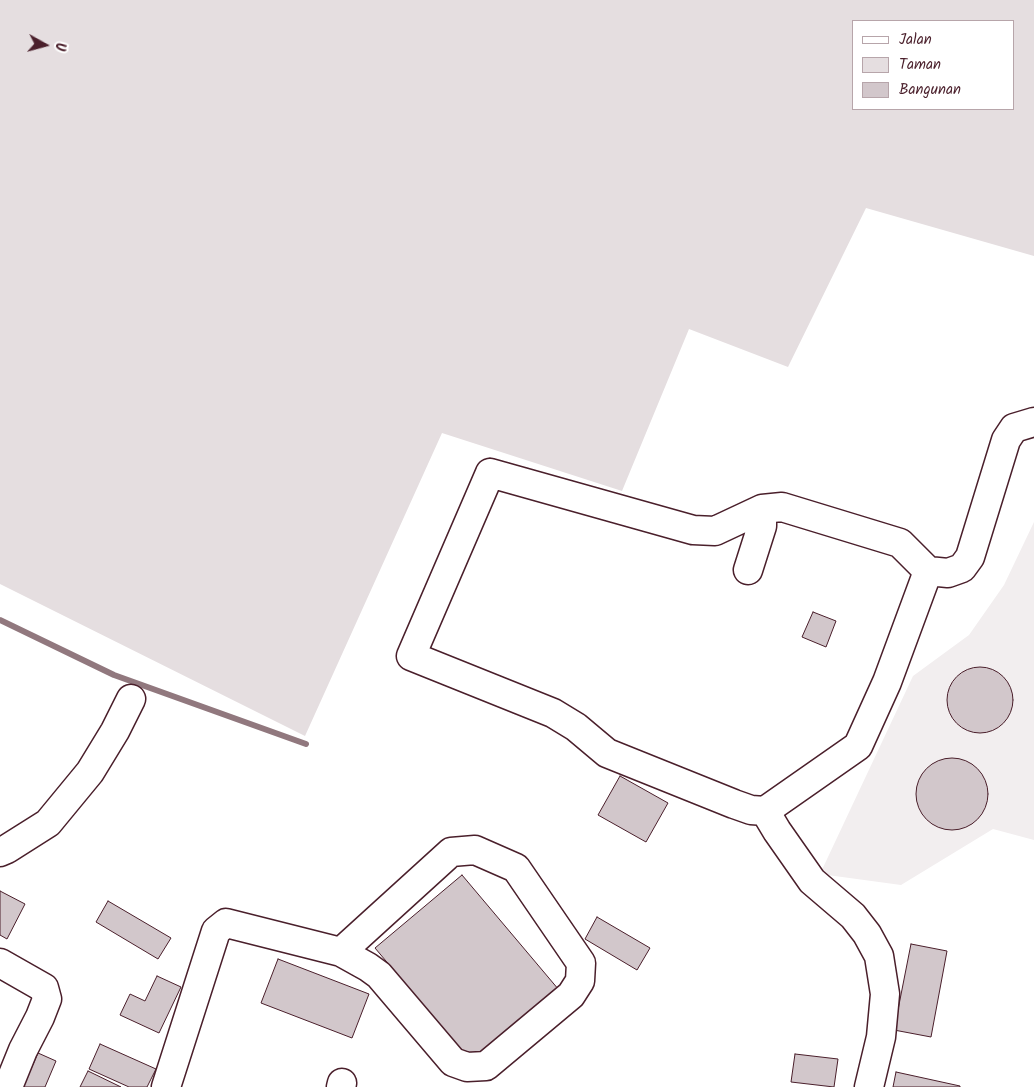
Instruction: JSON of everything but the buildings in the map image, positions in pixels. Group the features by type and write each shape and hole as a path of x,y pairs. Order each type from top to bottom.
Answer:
{"street":[{"path":"928,571 887,682 858,746 765,811 751,810 734,804 607,753 576,727 553,713 411,656 490,473 693,530 716,531 762,509 782,506 900,544 928,571 948,573 962,568 970,556 1006,440 1014,428 1034,422"},
{"path":"748,570 762,526 762,509"},
{"path":"0,852 48,823 90,772 115,731 131,699"},
{"path":"765,811 777,832 812,881 853,916 867,934 879,956 885,994 881,1037 869,1087"},
{"path":"166,1087 216,931 226,922 341,952 380,974 453,1062 467,1067 486,1066 571,995 580,981 581,963 516,868 475,850 451,852 341,952"},
{"path":"0,963 44,988 47,999 8,1087"}],"shaded area":[{"path":"1034,522 1034,840 993,829 901,885 820,874 913,676 969,635 1004,585"}],"green space":[{"path":"0,0 1034,0 1034,256 866,208 788,367 689,329 622,491 442,433 305,736 0,584"}],"waterway":[{"path":"0,620 114,675 306,744"}]}
